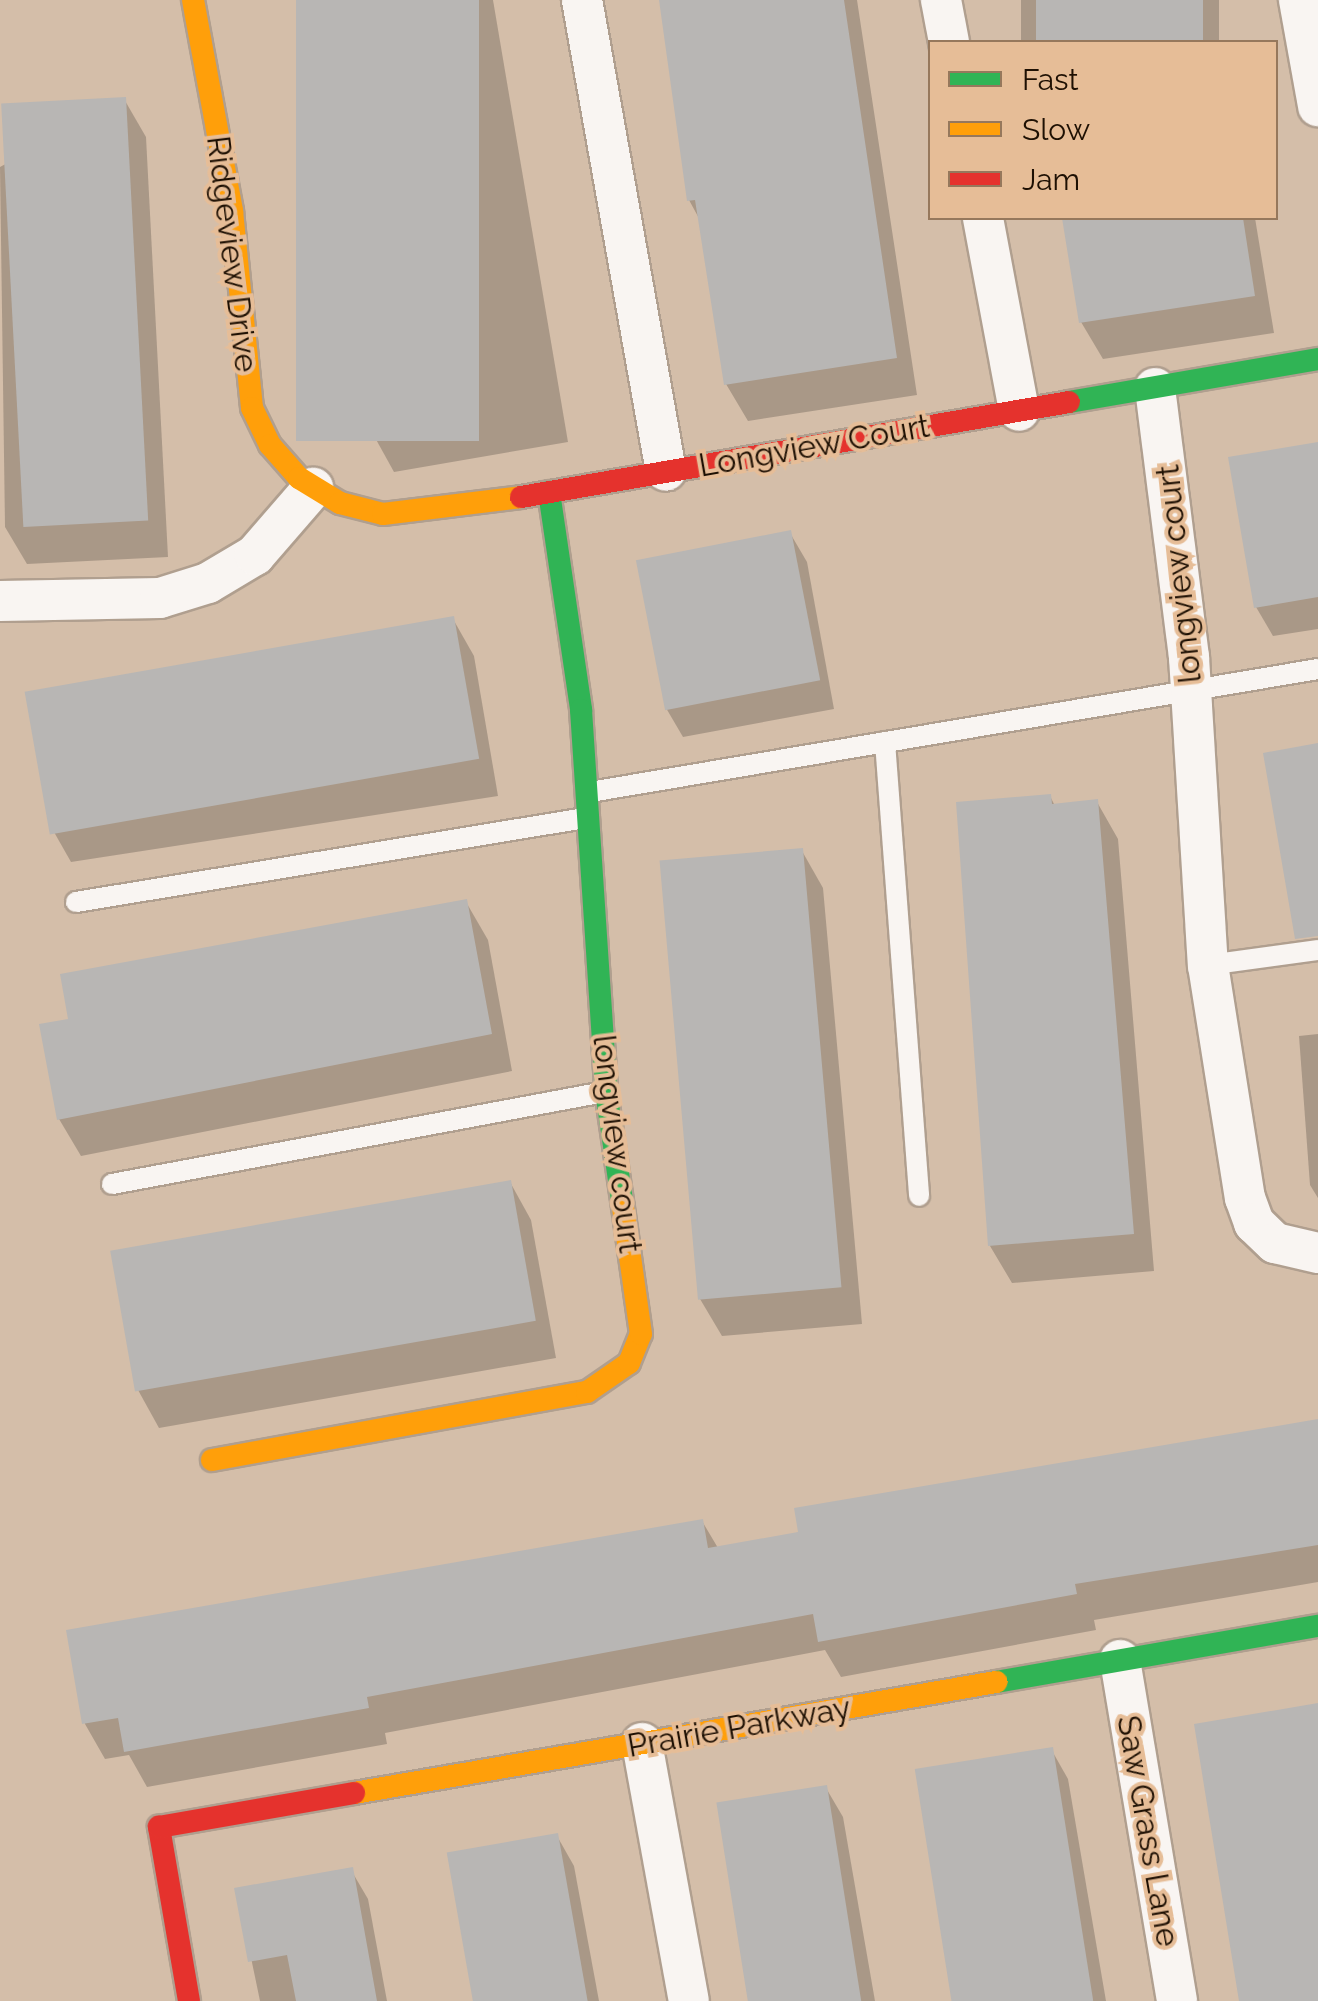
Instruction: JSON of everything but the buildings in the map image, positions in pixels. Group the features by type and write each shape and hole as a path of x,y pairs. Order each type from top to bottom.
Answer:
{"street":[{"name":"Ridgeview Drive","path":"193,0 232,211 252,408 270,446 313,488"},
{"name":"longview court","path":"582,0 666,471"},
{"path":"941,0 949,40"},
{"path":"1300,0 1318,106"},
{"path":"983,220 1020,411"},
{"name":"Longview Court","path":"313,488 383,514 549,492 1318,360"},
{"name":"longview court","path":"1156,388 1190,689 1208,965 1232,1128 1254,1223 1275,1243 1318,1253"},
{"path":"0,601 112,602 160,598 208,583 255,555 313,488"},
{"name":"longview court","path":"212,1460 587,1392 630,1363 641,1334 640,1305 606,1091 586,793 549,492"},
{"name":"Prairie Parkway","path":"188,2001 159,1827 1318,1626"},
{"name":"Saw Grass Lane","path":"1120,1660 1177,2001"},
{"path":"642,1743 689,2001"}],"lane":[{"path":"586,793 1318,670"},
{"path":"885,742 919,1196"},
{"path":"76,902 587,817"},
{"path":"1208,965 1318,950"},
{"path":"112,1184 606,1091"}],"traffic: fast":[{"path":"1069,402 1318,359"},
{"path":"549,492 581,710 606,1091 623,1207"},
{"path":"996,1682 1318,1626"}],"traffic: slow":[{"path":"193,0 232,211 252,408 270,445 299,478 340,503 383,514 521,497"},
{"path":"212,1460 587,1392 629,1363 641,1334 623,1207"},
{"path":"354,1793 996,1682"}],"traffic: jam":[{"path":"521,497 1069,402"},
{"path":"189,2001 159,1827 354,1793"}]}
